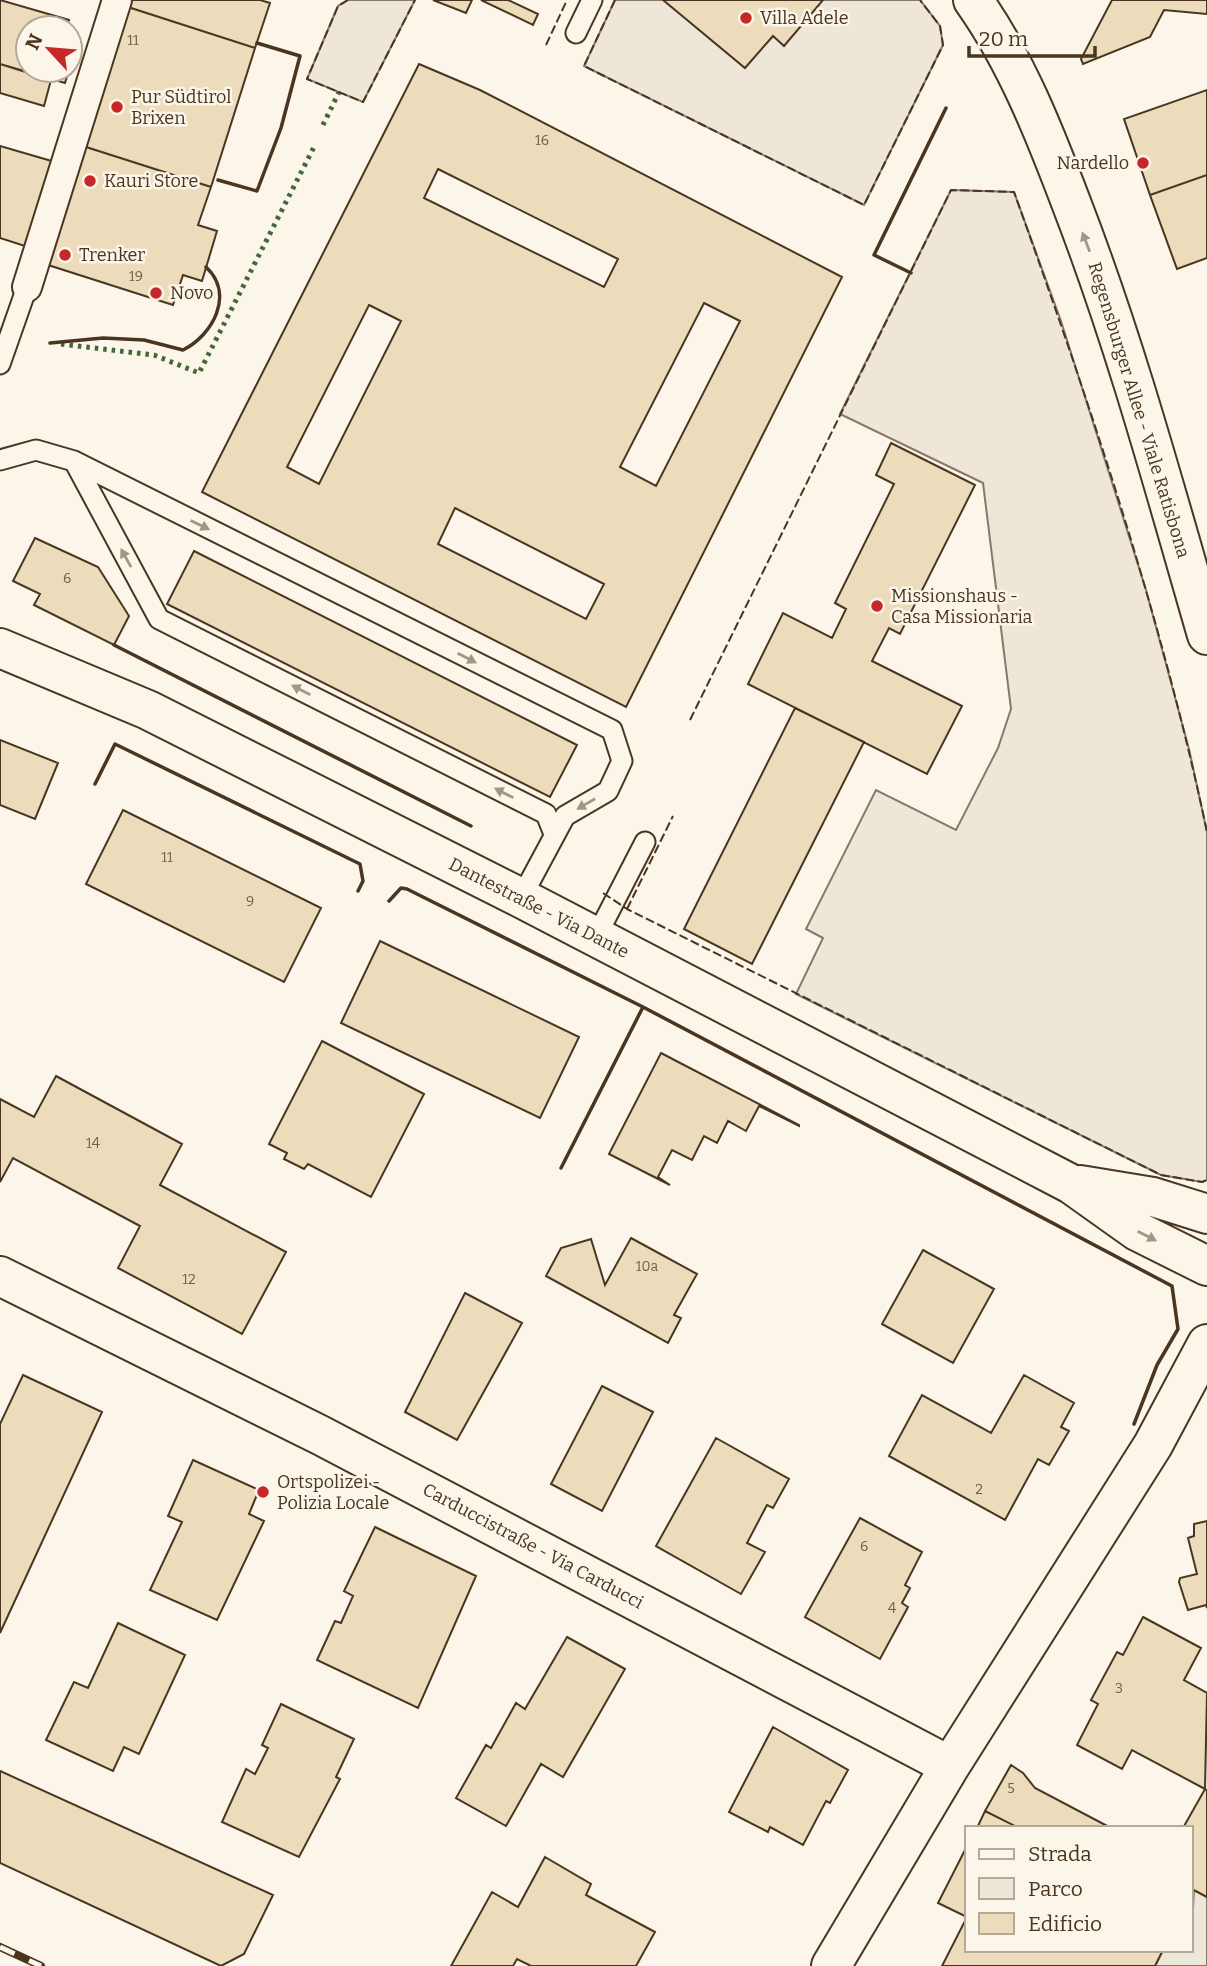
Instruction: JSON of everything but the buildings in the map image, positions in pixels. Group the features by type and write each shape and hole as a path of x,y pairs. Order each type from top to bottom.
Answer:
{"street":[{"path":"27,287 117,0"},
{"name":"Regensburger Allee - Viale Ratisbona","path":"974,0 1003,48 1044,130 1112,308 1207,635"},
{"name":"Dantestraße - Via Dante","path":"0,648 148,710 521,898 1071,1184 1137,1231 1207,1266"},
{"name":"Dantestraße - Via Dante","path":"1071,1184 1153,1197 1207,1214"},
{"name":"Carduccistraße - Via Carducci","path":"0,1276 320,1435 950,1766"},
{"path":"831,1966 950,1766 1153,1445 1207,1344"},
{"path":"1153,1445 1207,1390"}],"lane":[{"path":"576,33 592,0"},
{"path":"0,364 27,287"},
{"path":"0,460 36,450 74,461 612,730 622,761 608,791 565,816 521,898"},
{"path":"74,461 159,619 546,814 554,834"},
{"path":"596,937 645,842"}],"green space":[{"path":"348,0 415,0 363,102 307,79 338,6"},
{"path":"615,0 920,0 940,26 943,45 864,205 584,66"},
{"path":"951,190 1014,192 1061,321 1146,590 1189,749 1207,832 1207,1180 1202,1182 1161,1175 796,994 823,938 806,929 876,790 956,830 998,748 1011,709 983,483 840,414"}],"shaded area":[{"path":"1194,1890 1207,1897 1207,1966 1155,1966 1162,1952 1193,1952"}],"railway":[{"path":"0,1947 41,1966"}],"hedge":[{"path":"323,125 339,92"},
{"path":"61,344 154,355 199,373 314,147"}],"fence":[{"path":"348,0 338,6 307,79 363,102 415,0"},
{"path":"546,45 567,0"},
{"path":"615,0 584,66 864,205 943,45 940,26 920,0"},
{"path":"690,720 951,190 1014,192 1121,509 1168,669 1207,832"},
{"path":"627,909 673,816"},
{"path":"603,893 627,909 1161,1175 1202,1182 1207,1180"}],"wall":[{"path":"218,180 257,191 281,128 300,56 257,43"},
{"path":"911,273 874,255 946,108"},
{"path":"50,343 103,338 144,340 183,350 203,334 217,313 219,289 215,278 206,267"},
{"path":"114,645 471,826"},
{"path":"95,784 115,744 360,864 363,881 358,891"},
{"path":"389,901 401,888 407,889 643,1007 561,1168"},
{"path":"643,1007 1172,1286 1178,1329 1157,1365 1134,1424"}],"place":[{"name":"Villa Adele","path":"746,18"},
{"name":"Pur Südtirol Brixen","path":"117,107"},
{"name":"Nardello","path":"1143,163"},
{"name":"Kauri Store","path":"90,181"},
{"name":"Trenker","path":"65,255"},
{"name":"Novo","path":"156,293"},
{"name":"Missionshaus - Casa Missionaria","path":"877,606"},
{"name":"Ortspolizei - Polizia Locale","path":"263,1492"}]}
